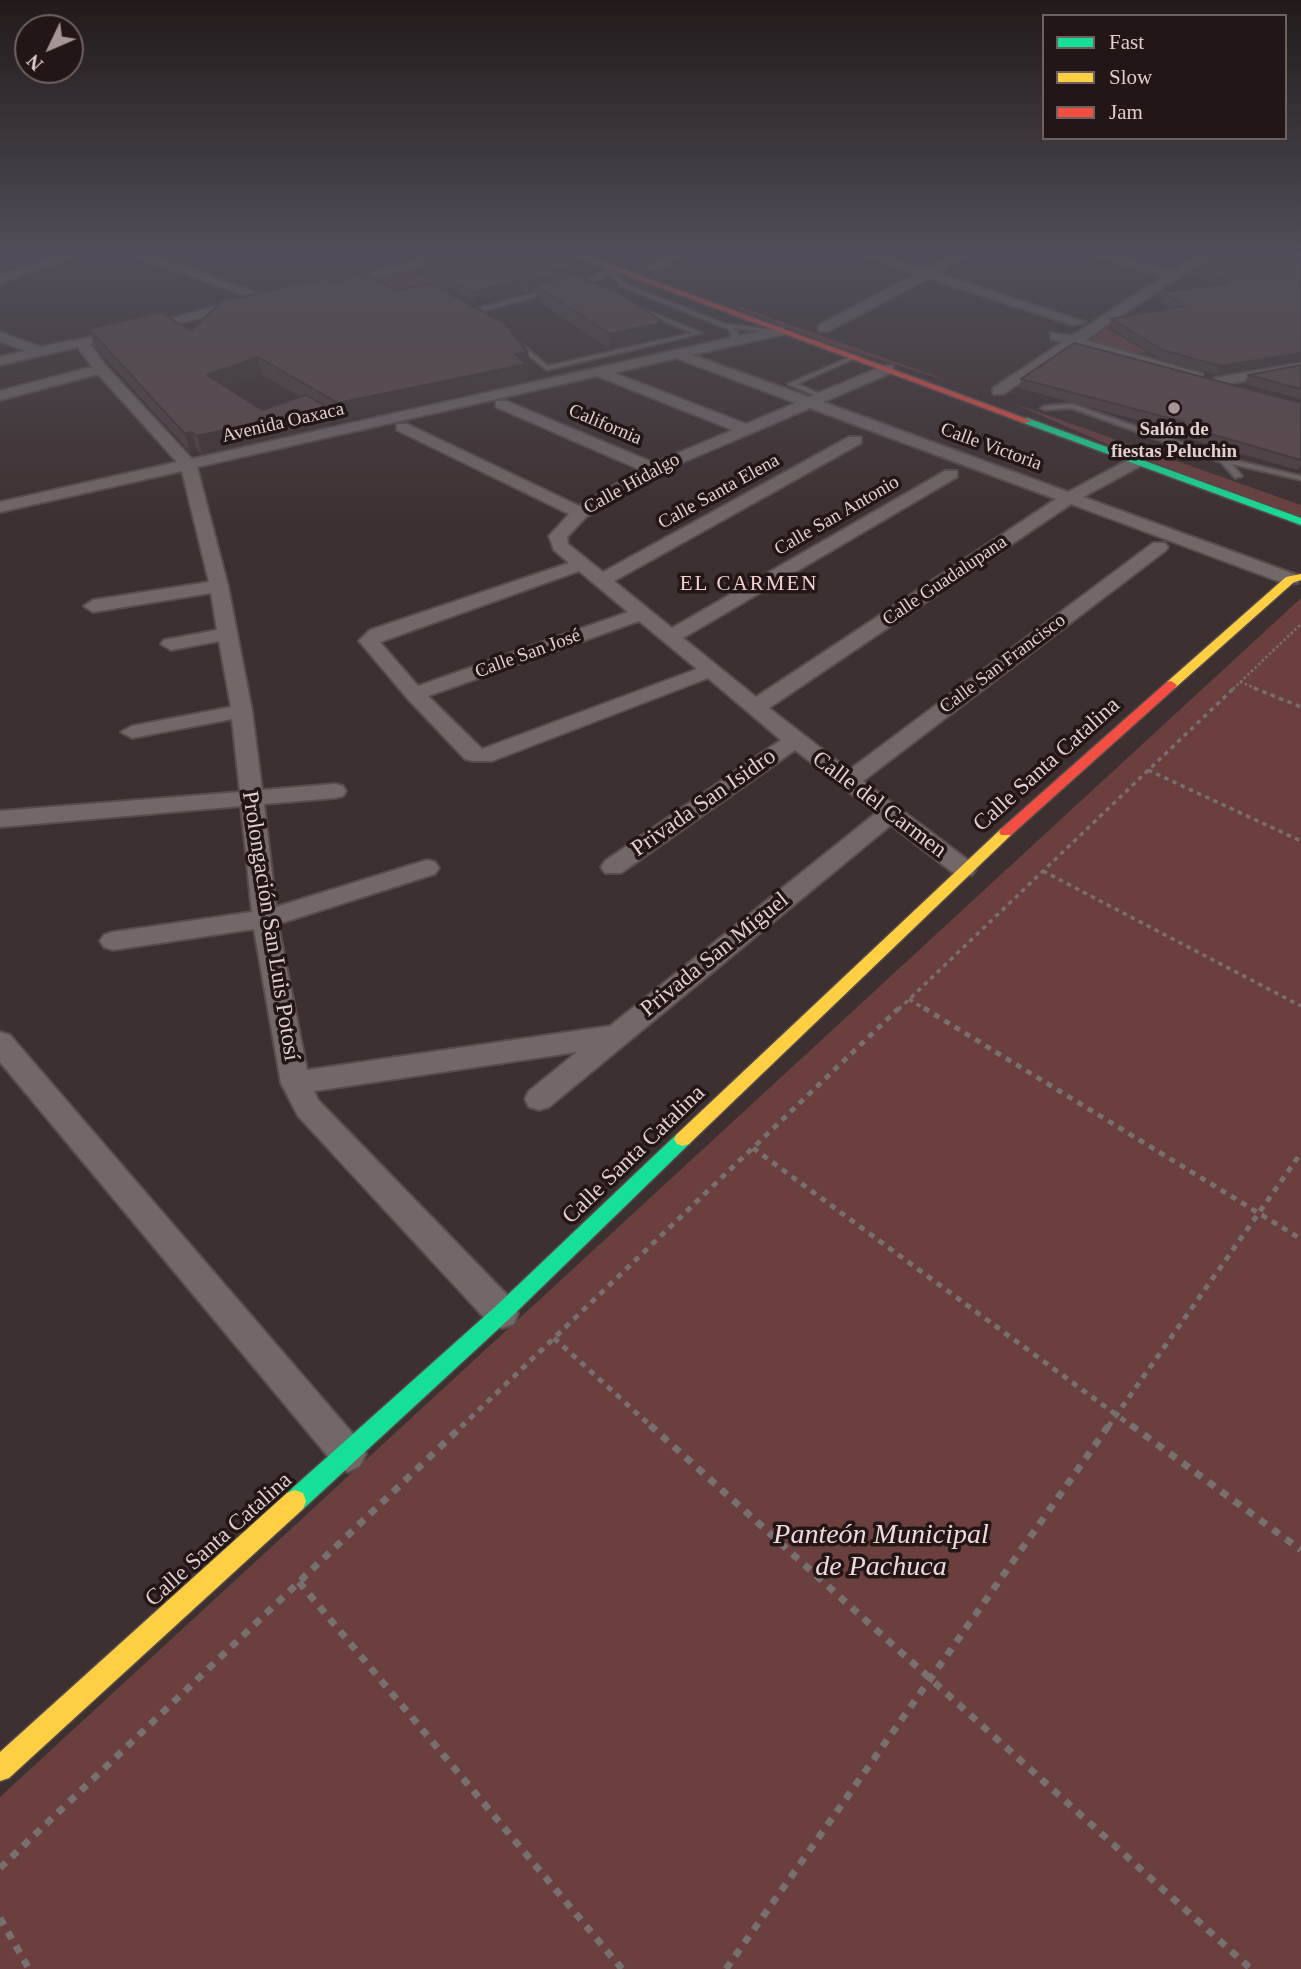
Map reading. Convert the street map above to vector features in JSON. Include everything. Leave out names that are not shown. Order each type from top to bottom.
[{"type":"main road","points":[[842,346],[859,350]]},
{"type":"main road","points":[[852,346],[888,369],[1301,522]]},
{"type":"main road","points":[[929,384],[987,387],[1280,491]]},
{"type":"main road","points":[[987,387],[1014,416]]},
{"type":"main road","name":"Calle Santa Catalina","points":[[0,1769],[502,1313],[964,869],[1296,578]]},
{"type":"street","points":[[25,346],[40,352]]},
{"type":"street","points":[[0,361],[66,346]]},
{"type":"street","points":[[85,346],[101,369],[188,464]]},
{"type":"street","name":"Avenida Oaxaca","points":[[0,507],[600,364],[677,354],[712,346]]},
{"type":"street","points":[[987,387],[1043,346]]},
{"type":"street","points":[[987,387],[1065,346]]},
{"type":"street","points":[[1091,346],[1251,392]]},
{"type":"street","name":"Calle Victoria","points":[[677,354],[814,398],[1069,498],[1296,578]]},
{"type":"street","points":[[600,364],[745,429]]},
{"type":"street","points":[[1215,382],[1301,368]]},
{"type":"street","points":[[0,396],[64,385],[101,369]]},
{"type":"street","name":"Calle Hidalgo","points":[[795,740],[560,546],[558,536],[580,513],[654,469],[814,398],[888,369]]},
{"type":"street","name":"California","points":[[501,404],[654,469]]},
{"type":"street","points":[[402,427],[580,513]]},
{"type":"street","name":"Calle Santa Elena","points":[[603,580],[855,440]]},
{"type":"street","name":"Calle Guadalupana","points":[[757,706],[1069,498],[1136,462]]},
{"type":"street","name":"Prolongación San Luis Potosí","points":[[188,464],[219,586],[242,711],[265,919],[295,1083],[308,1108],[502,1313]]},
{"type":"street","name":"Calle San Antonio","points":[[671,637],[951,474]]},
{"type":"street","name":"Calle San Francisco","points":[[847,782],[1159,547]]},
{"type":"street","points":[[583,564],[377,634],[369,640],[414,694],[473,754],[484,756],[712,670]]},
{"type":"street","points":[[93,606],[219,586]]},
{"type":"street","name":"Calle San José","points":[[414,694],[642,613]]},
{"type":"street","points":[[171,643],[228,634]]},
{"type":"street","points":[[132,732],[242,711]]},
{"type":"street","name":"Calle del Carmen","points":[[795,740],[964,869]]},
{"type":"street","name":"Privada San Isidro","points":[[613,867],[795,740]]},
{"type":"street","points":[[0,819],[335,791]]},
{"type":"street","name":"Privada San Miguel","points":[[539,1099],[891,813]]},
{"type":"street","points":[[113,941],[265,919],[427,868]]},
{"type":"street","points":[[295,1083],[615,1036]]},
{"type":"street","points":[[0,1044],[348,1454]]},
{"type":"lane","points":[[517,346],[543,368],[600,364],[625,352],[649,346]]},
{"type":"lane","points":[[625,352],[698,346]]},
{"type":"lane","points":[[814,398],[791,384],[859,350]]},
{"type":"lane","points":[[1034,404],[1072,406],[1224,460],[1301,478]]},
{"type":"lane","points":[[1224,460],[1237,476]]},
{"type":"path","points":[[0,1868],[1301,624]]},
{"type":"path","points":[[1240,682],[1301,707]]},
{"type":"path","points":[[1148,770],[1301,841]]},
{"type":"path","points":[[1043,871],[1301,1006]]},
{"type":"path","points":[[908,999],[1301,1239]]},
{"type":"path","points":[[753,1148],[1301,1550]]},
{"type":"path","points":[[726,1969],[1301,1153]]},
{"type":"path","points":[[554,1338],[1251,1969]]},
{"type":"path","points":[[299,1582],[622,1969]]},
{"type":"path","points":[[0,1918],[29,1969]]},
{"type":"green space","points":[[835,346],[850,346],[955,383]]},
{"type":"green space","points":[[1107,346],[1137,346],[1147,352],[1136,354]]},
{"type":"green space","points":[[1010,402],[1301,505],[1301,517],[1123,451]]},
{"type":"green space","name":"Panteón Municipal de Pachuca","points":[[1301,598],[1301,1969],[0,1969],[0,1797]]},
{"type":"building","points":[[104,346],[523,346],[528,352],[515,354],[527,364],[338,403],[258,357],[207,375],[262,410],[306,395],[327,407],[197,436],[192,432],[185,434]]},
{"type":"building","points":[[1070,346],[1085,346],[1301,403],[1301,460],[1180,425],[1184,422],[1021,379]]},
{"type":"building","points":[[1156,346],[1301,346],[1301,353],[1220,366]]},
{"type":"building","points":[[1301,365],[1301,389],[1248,375]]},
{"type":"traffic: fast","points":[[1027,421],[1301,522]]},
{"type":"traffic: fast","points":[[295,1501],[502,1313],[683,1139]]},
{"type":"traffic: slow","points":[[1171,685],[1290,579],[1301,577]]},
{"type":"traffic: slow","points":[[683,1139],[1006,832]]},
{"type":"traffic: slow","points":[[0,1769],[295,1501]]},
{"type":"traffic: jam","points":[[823,346],[1027,421]]},
{"type":"traffic: jam","points":[[1006,832],[1171,685]]},
{"type":"place","name":"Salón de fiestas Peluchin","points":[[1174,408]]},
{"type":"district","name":"EL CARMEN","points":[[749,584]]}]
